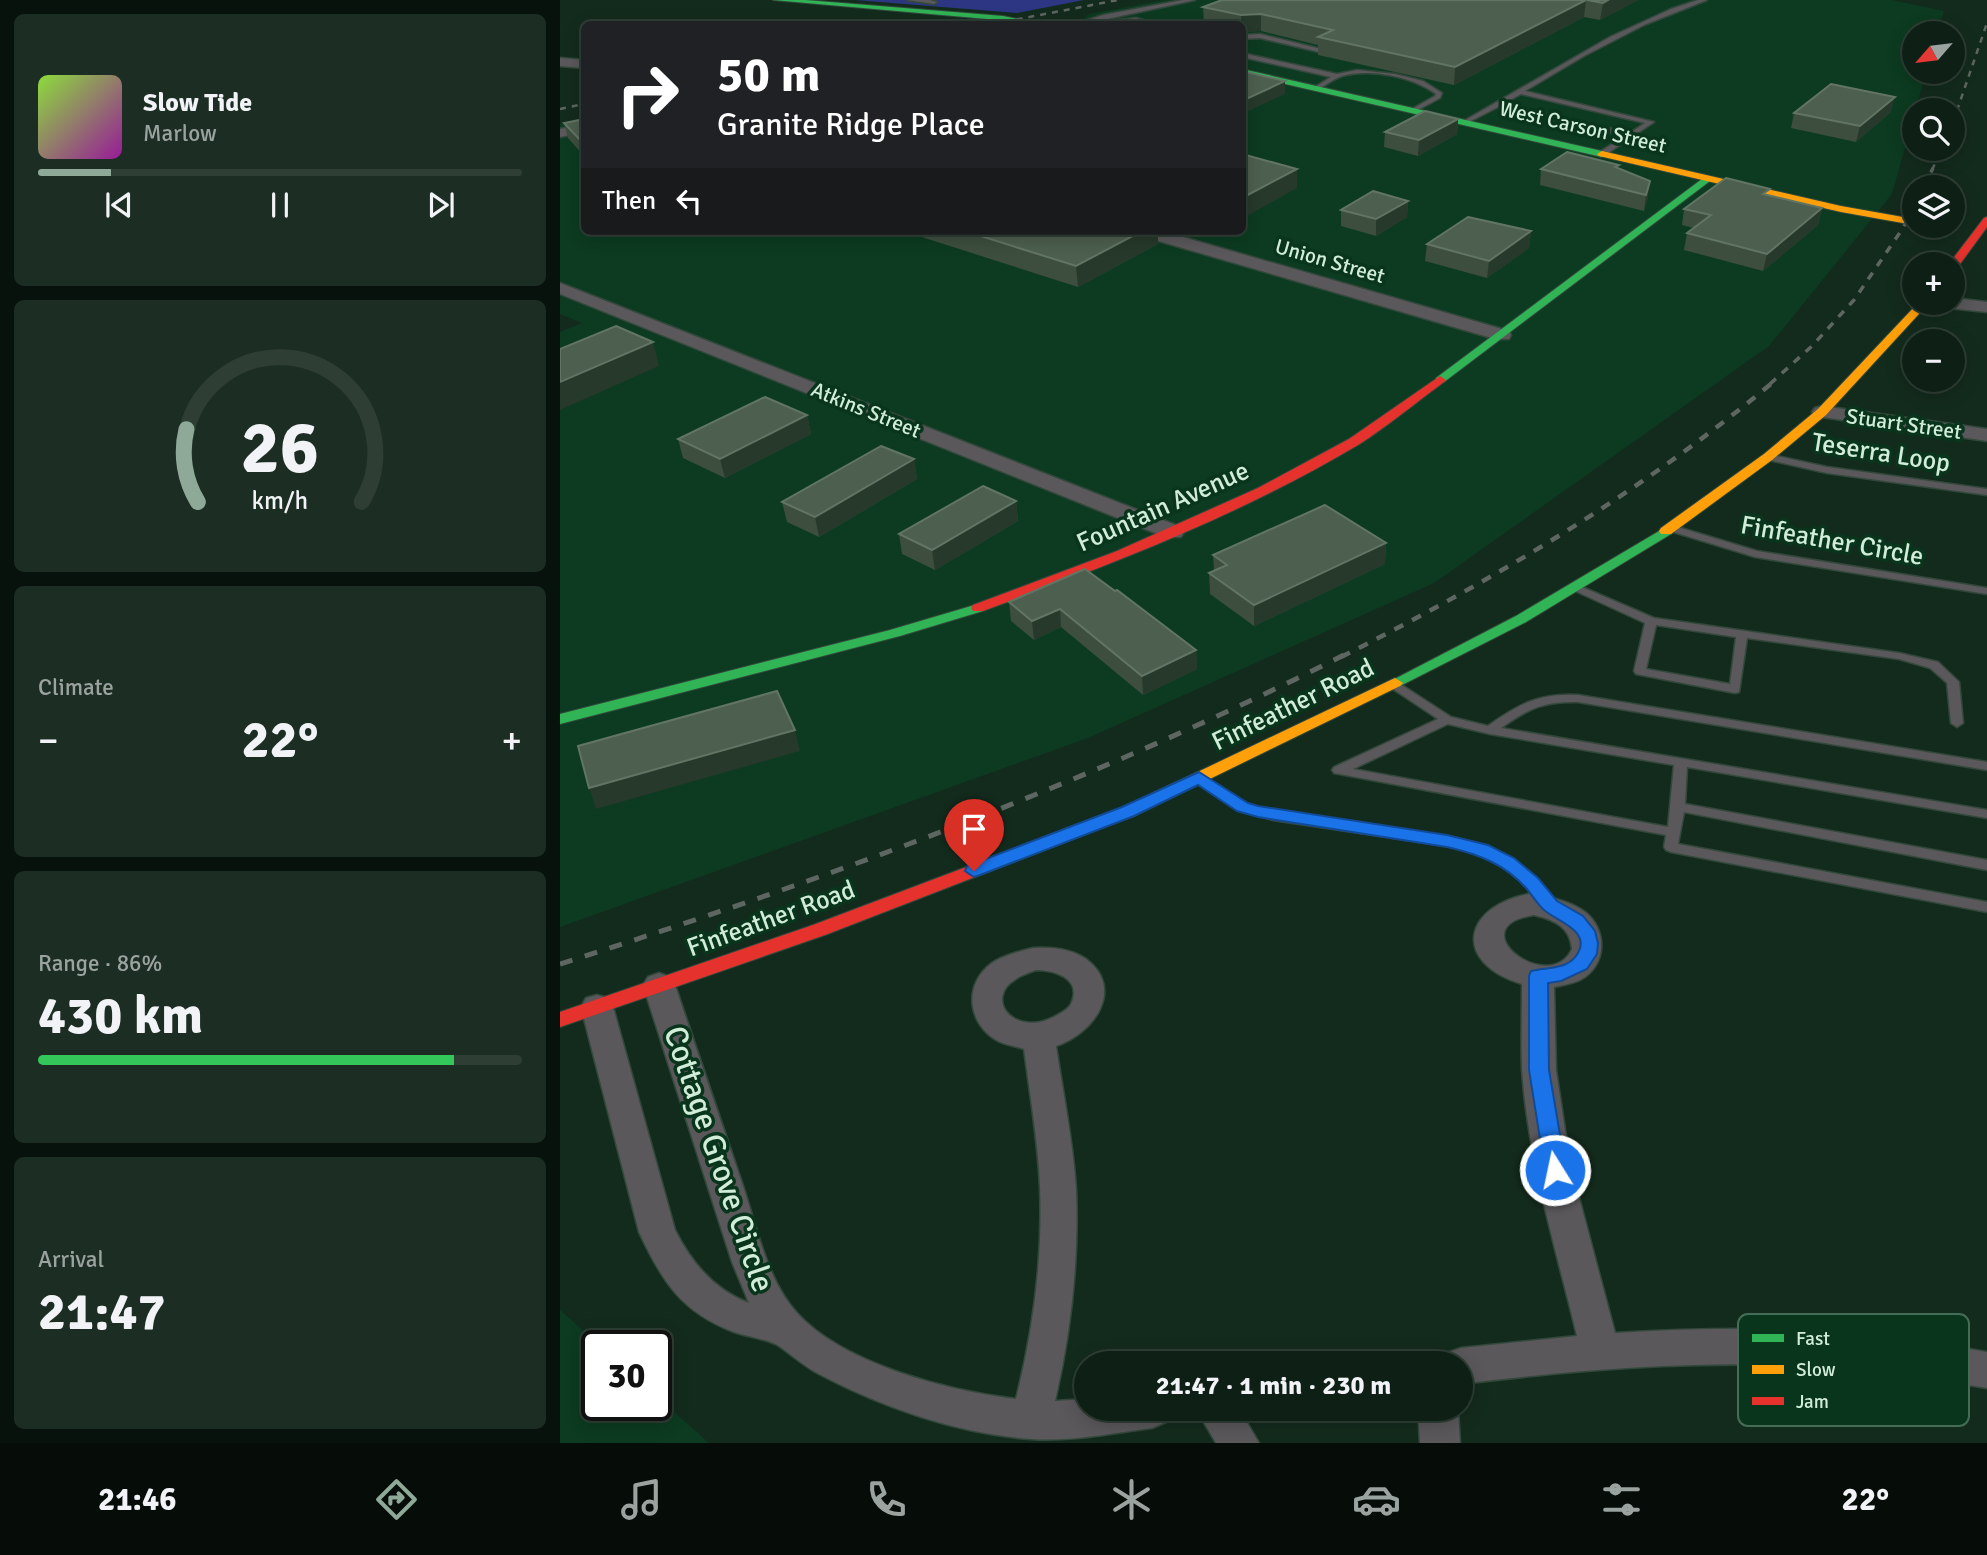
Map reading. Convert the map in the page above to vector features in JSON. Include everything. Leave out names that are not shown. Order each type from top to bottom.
[{"type":"street","points":[[777,0],[925,3],[1022,21]]},
{"type":"street","points":[[560,62],[581,64]]},
{"type":"street","name":"West Carson Street","points":[[1246,72],[1841,209],[1902,220]]},
{"type":"street","points":[[560,133],[581,129]]},
{"type":"street","name":"Fountain Avenue","points":[[560,719],[895,633],[966,612],[1057,580],[1173,532],[1270,487],[1354,441],[1502,335],[1709,178]]},
{"type":"street","points":[[1965,224],[1986,224]]},
{"type":"street","points":[[1963,252],[1986,224]]},
{"type":"street","name":"Union Street","points":[[1158,235],[1502,335]]},
{"type":"street","name":"Atkins Street","points":[[560,288],[1173,532]]},
{"type":"street","points":[[1965,305],[1987,307]]},
{"type":"street","name":"Finfeather Road","points":[[560,1020],[819,930],[1115,817],[1394,684],[1521,619],[1671,528],[1768,457],[1822,412],[1913,315]]},
{"type":"street","name":"Stuart Street","points":[[1822,412],[1987,435]]},
{"type":"street","points":[[1520,905],[1550,906],[1565,912],[1585,931],[1589,943],[1581,964],[1569,972],[1555,976],[1538,976],[1506,965],[1495,954],[1490,942],[1489,929],[1495,918],[1520,905]]},
{"type":"street","points":[[1538,976],[1539,1070],[1548,1130],[1559,1190],[1601,1353]]},
{"type":"street","name":"Cottage Grove Circle","points":[[659,985],[750,1262],[763,1296],[785,1328],[831,1359],[930,1400],[976,1412],[1031,1420],[1074,1416]]},
{"type":"street","name":"Cottage Grove Circle","points":[[597,1007],[657,1232],[667,1254],[679,1272],[704,1298],[726,1313],[751,1322],[785,1328]]},
{"type":"street","points":[[1031,1420],[1048,1349],[1057,1266],[1058,1189],[1039,1037]]},
{"type":"street","points":[[1473,1365],[1670,1347],[1738,1346]]},
{"type":"street","points":[[1969,1367],[1987,1370]]},
{"type":"street","points":[[1224,1421],[1239,1443]]},
{"type":"street","points":[[1439,1421],[1440,1443]]},
{"type":"lane","points":[[1089,21],[1192,0]]},
{"type":"lane","points":[[1465,122],[1612,40],[1657,18],[1704,0]]},
{"type":"lane","points":[[1092,20],[1096,21]]},
{"type":"lane","points":[[1118,21],[1141,21]]},
{"type":"lane","points":[[1246,37],[1260,36],[1319,50]]},
{"type":"lane","points":[[1246,56],[1337,76]]},
{"type":"lane","points":[[1317,88],[1337,76],[1356,72],[1378,73],[1426,84],[1439,93],[1438,97],[1414,110]]},
{"type":"lane","points":[[1521,92],[1651,122],[1602,153]]},
{"type":"lane","points":[[1497,105],[1631,135]]},
{"type":"lane","name":"Teserra Loop","points":[[1768,457],[1827,470],[1987,492]]},
{"type":"lane","name":"Finfeather Circle","points":[[1671,528],[1755,554],[1987,591]]},
{"type":"lane","points":[[1575,587],[1651,621],[1864,650],[1934,665],[1953,682],[1957,723]]},
{"type":"lane","points":[[1651,621],[1640,671],[1735,689],[1742,634]]},
{"type":"lane","points":[[1394,684],[1447,720],[1490,730],[1987,814]]},
{"type":"lane","points":[[1490,730],[1526,705],[1555,695],[1987,766]]},
{"type":"lane","points":[[1447,720],[1338,770],[1672,832]]},
{"type":"lane","points":[[1681,762],[1678,807],[1671,847],[1987,907]]},
{"type":"lane","points":[[1199,778],[1242,807],[1273,816],[1447,841],[1482,849],[1508,862],[1531,882],[1550,906]]},
{"type":"lane","points":[[1678,807],[1987,864]]},
{"type":"shaded area","points":[[855,0],[1084,0],[1017,13]]},
{"type":"shaded area","points":[[1164,0],[1892,0],[1944,11],[1941,21],[1902,21],[1902,84],[1923,84],[1919,98],[1902,98],[1902,158],[1892,194],[1769,346],[1434,583],[1088,738],[560,927],[560,332],[582,323],[560,314],[560,124],[581,120],[581,235],[1246,235],[1246,21],[1081,21],[1089,14]]},
{"type":"shaded area","points":[[560,1310],[582,1330],[581,1421],[672,1421],[672,1410],[709,1443],[560,1443]]},
{"type":"building","points":[[1222,0],[1586,0],[1455,67],[1318,37],[1333,30],[1261,14],[1241,15],[1203,7]]},
{"type":"building","points":[[1587,0],[1608,0],[1603,3]]},
{"type":"building","points":[[1246,72],[1285,81],[1246,99]]},
{"type":"building","points":[[1831,84],[1895,97],[1860,126],[1794,113]]},
{"type":"building","points":[[1425,111],[1458,119],[1419,140],[1385,132]]},
{"type":"building","points":[[581,120],[581,141],[564,123]]},
{"type":"building","points":[[1567,152],[1619,165],[1615,167],[1650,181],[1646,195],[1541,169]]},
{"type":"building","points":[[1246,155],[1297,169],[1246,196]]},
{"type":"building","points":[[1726,178],[1770,189],[1763,194],[1822,208],[1767,254],[1687,233],[1711,215],[1684,209]]},
{"type":"building","points":[[1373,191],[1408,201],[1376,219],[1341,210]]},
{"type":"building","points":[[1468,217],[1531,231],[1489,261],[1427,244]]},
{"type":"building","points":[[978,235],[1134,235],[1076,266]]},
{"type":"building","points":[[616,326],[653,342],[560,382],[560,349]]},
{"type":"building","points":[[765,397],[807,415],[720,459],[678,439]]},
{"type":"building","points":[[881,446],[914,459],[815,517],[782,502]]},
{"type":"building","points":[[983,486],[1016,501],[932,550],[899,534]]},
{"type":"building","points":[[1325,505],[1386,543],[1254,605],[1209,573],[1227,565],[1213,555]]},
{"type":"building","points":[[1085,569],[1196,650],[1142,676],[1060,609],[1032,621],[1009,602]]},
{"type":"building","points":[[777,691],[795,730],[589,788],[578,746]]},
{"type":"railway","points":[[1009,21],[1118,0]]},
{"type":"railway","points":[[1961,98],[1987,23]]},
{"type":"railway","points":[[560,109],[581,105]]},
{"type":"railway","points":[[1932,170],[1936,161]]},
{"type":"railway","points":[[1930,175],[1933,168]]},
{"type":"railway","points":[[1770,384],[1812,346],[1854,300],[1902,229]]},
{"type":"railway","points":[[1341,657],[1510,565],[1618,498],[1722,423],[1772,383]]},
{"type":"railway","points":[[560,964],[760,898],[958,825],[1153,745],[1344,655]]},
{"type":"traffic: fast","points":[[777,0],[1022,21]]},
{"type":"traffic: fast","points":[[1246,72],[1602,154]]},
{"type":"traffic: fast","points":[[1440,380],[1709,178]]},
{"type":"traffic: fast","points":[[1395,683],[1521,619],[1666,531]]},
{"type":"traffic: fast","points":[[560,719],[895,633],[978,608]]},
{"type":"traffic: slow","points":[[1602,154],[1841,209],[1902,220]]},
{"type":"traffic: slow","points":[[1666,531],[1768,457],[1822,412],[1913,315]]},
{"type":"traffic: slow","points":[[1093,825],[1128,812],[1395,683]]},
{"type":"traffic: jam","points":[[1963,252],[1987,220]]},
{"type":"traffic: jam","points":[[978,608],[1122,554],[1263,491],[1353,442],[1440,380]]},
{"type":"traffic: jam","points":[[560,1020],[819,930],[1093,825]]},
{"type":"route","points":[[974,871],[1128,811],[1199,778],[1242,807],[1273,816],[1447,841],[1482,849],[1508,862],[1531,882],[1550,906],[1577,920],[1589,943],[1581,964],[1569,972],[1555,976],[1538,976],[1539,1070],[1555,1170]]}]
